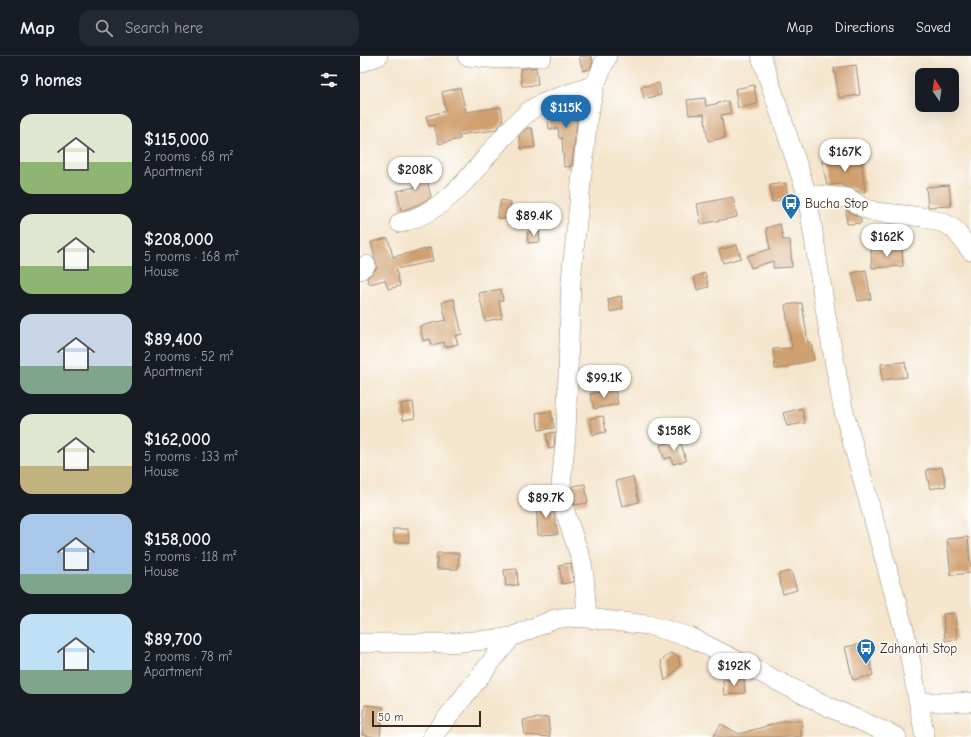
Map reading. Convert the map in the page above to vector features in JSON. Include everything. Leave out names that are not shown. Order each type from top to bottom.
[{"type":"street","points":[[360,63],[378,56]]},
{"type":"street","points":[[467,56],[499,60],[542,56]]},
{"type":"street","points":[[587,618],[584,575],[581,559],[563,506],[561,489],[566,434],[571,280],[588,116],[595,85],[608,56]]},
{"type":"street","points":[[761,56],[808,194],[827,321],[843,408],[897,601],[925,737]]},
{"type":"street","points":[[400,223],[426,215],[441,204],[458,189],[515,124],[534,108],[595,85]]},
{"type":"street","points":[[808,194],[848,198],[864,208],[876,212],[923,217],[944,223],[954,228],[971,251]]},
{"type":"street","points":[[360,643],[448,643],[511,637],[555,620],[587,618],[648,625],[690,637],[829,707],[897,737]]},
{"type":"street","points":[[432,737],[511,637]]},
{"type":"street","points":[[919,702],[971,702]]},
{"type":"building","points":[[579,56],[591,56],[593,62],[590,69],[583,71]]},
{"type":"building","points":[[856,65],[860,95],[839,98],[834,68]]},
{"type":"building","points":[[536,67],[538,85],[522,86],[520,69]]},
{"type":"building","points":[[659,83],[661,95],[644,99],[641,87]]},
{"type":"building","points":[[754,85],[757,104],[738,108],[735,89]]},
{"type":"building","points":[[460,88],[466,112],[501,107],[503,121],[495,130],[459,135],[460,139],[439,144],[434,125],[429,126],[426,116],[446,111],[442,92]]},
{"type":"building","points":[[705,98],[706,106],[728,101],[731,113],[721,115],[725,138],[708,141],[704,114],[689,115],[687,100]]},
{"type":"building","points":[[579,105],[572,166],[564,167],[562,138],[559,138],[558,128],[549,129],[547,113],[566,106]]},
{"type":"building","points":[[527,128],[532,128],[535,147],[521,149],[519,136]]},
{"type":"building","points":[[861,156],[865,192],[859,192],[843,186],[843,184],[827,185],[822,161]]},
{"type":"building","points":[[424,168],[431,197],[417,205],[401,211],[397,191],[415,187],[411,171]]},
{"type":"building","points":[[786,183],[788,198],[772,202],[770,185]]},
{"type":"building","points":[[949,185],[951,206],[928,207],[926,187]]},
{"type":"building","points":[[733,197],[737,217],[701,224],[697,204]]},
{"type":"building","points":[[501,200],[511,202],[508,219],[497,218]]},
{"type":"building","points":[[846,210],[861,218],[861,223],[847,224]]},
{"type":"building","points":[[780,224],[783,240],[790,240],[792,267],[773,268],[773,261],[751,268],[747,256],[770,249],[766,228]]},
{"type":"building","points":[[539,231],[540,242],[528,243],[527,232]]},
{"type":"building","points":[[388,238],[393,257],[430,248],[433,261],[396,269],[400,286],[388,289],[385,280],[369,284],[367,278],[377,268],[371,242]]},
{"type":"building","points":[[737,245],[741,258],[723,263],[719,250]]},
{"type":"building","points":[[902,248],[903,266],[872,268],[871,250]]},
{"type":"building","points":[[866,270],[871,299],[858,301],[852,273]]},
{"type":"building","points":[[705,273],[709,287],[697,290],[694,277]]},
{"type":"building","points":[[501,289],[503,300],[499,301],[502,318],[485,321],[479,293]]},
{"type":"building","points":[[621,296],[623,309],[610,312],[608,299]]},
{"type":"building","points":[[454,299],[462,334],[455,336],[458,344],[445,347],[444,342],[432,345],[430,339],[423,341],[420,326],[446,320],[442,302]]},
{"type":"building","points":[[802,303],[808,343],[811,342],[814,360],[788,366],[788,368],[775,369],[773,349],[792,348],[785,305]]},
{"type":"building","points":[[905,362],[907,377],[882,380],[881,364]]},
{"type":"building","points":[[615,389],[618,404],[594,409],[590,394]]},
{"type":"building","points":[[413,402],[415,418],[403,420],[401,404]]},
{"type":"building","points":[[802,408],[805,423],[787,426],[783,413]]},
{"type":"building","points":[[551,411],[554,428],[539,430],[536,413]]},
{"type":"building","points":[[603,416],[606,432],[593,435],[590,418]]},
{"type":"building","points":[[555,432],[554,448],[549,449],[546,434]]},
{"type":"building","points":[[680,440],[686,461],[673,464],[671,457],[664,459],[660,445]]},
{"type":"building","points":[[942,467],[946,486],[930,489],[926,470]]},
{"type":"building","points":[[633,477],[639,502],[622,506],[616,481]]},
{"type":"building","points":[[585,484],[588,503],[574,505],[572,486]]},
{"type":"building","points":[[551,501],[558,534],[538,535],[536,502]]},
{"type":"building","points":[[393,529],[408,529],[409,542],[394,542]]},
{"type":"building","points":[[968,537],[971,573],[951,575],[947,539]]},
{"type":"building","points":[[437,553],[459,553],[458,569],[437,569]]},
{"type":"building","points":[[571,563],[573,582],[562,584],[559,565]]},
{"type":"building","points":[[517,569],[518,585],[506,586],[504,570]]},
{"type":"building","points":[[791,571],[797,590],[783,594],[778,574]]},
{"type":"building","points":[[955,613],[957,639],[945,641],[943,614]]},
{"type":"building","points":[[866,643],[873,675],[853,680],[845,647]]},
{"type":"building","points":[[670,653],[678,656],[680,666],[665,681],[661,661]]},
{"type":"building","points":[[744,679],[745,693],[724,695],[723,680]]},
{"type":"building","points":[[365,705],[383,707],[380,737],[362,735]]},
{"type":"building","points":[[548,717],[550,737],[525,735],[523,720]]},
{"type":"building","points":[[784,721],[802,721],[801,737],[713,737],[721,724],[739,734]]},
{"type":"place","name":"Bucha Stop","points":[[791,220]]},
{"type":"place","name":"Zahanati Stop","points":[[866,665]]}]
